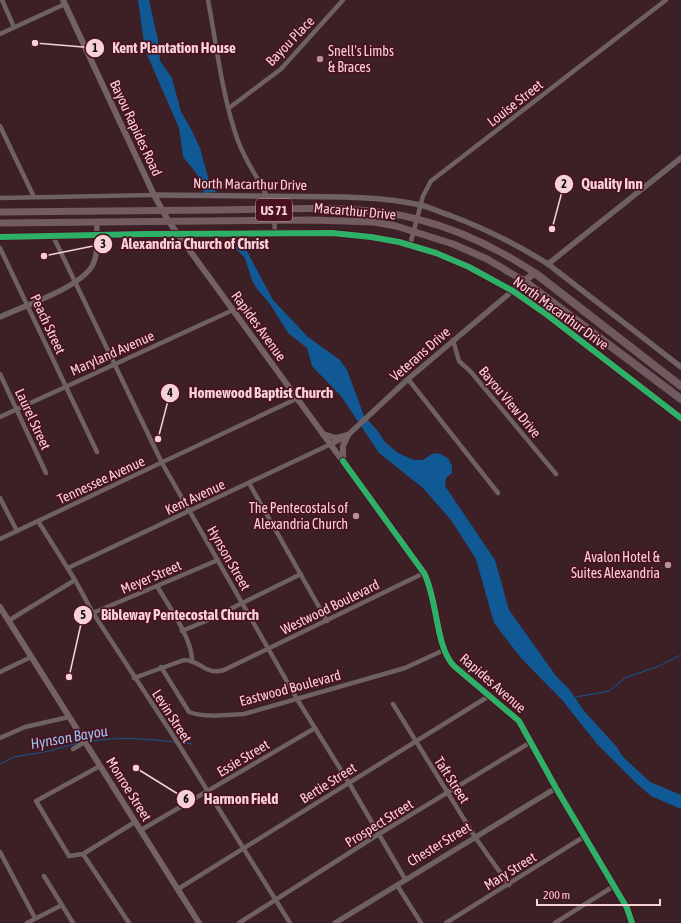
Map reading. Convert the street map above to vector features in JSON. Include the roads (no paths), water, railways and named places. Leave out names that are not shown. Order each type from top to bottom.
[{"type":"highway","name":"Macarthur Drive","points":[[0,212],[97,210],[360,211],[417,219],[455,231],[510,256],[535,273],[681,386]]},
{"type":"highway","points":[[97,210],[97,222]]},
{"type":"highway","name":"Macarthur Drive","points":[[0,223],[312,220],[366,222],[396,226],[470,250],[493,262],[524,281],[681,398]]},
{"type":"highway","points":[[524,281],[535,273]]},
{"type":"highway","points":[[664,372],[681,382]]},
{"type":"main road","name":"Bayou Rapides Road","points":[[64,2],[154,195],[169,222]]},
{"type":"main road","name":"Rapides Avenue","points":[[169,222],[424,573],[431,592],[444,650],[454,666],[519,721],[556,788],[627,908],[632,923]]},
{"type":"main road","points":[[323,434],[336,438],[350,434]]},
{"type":"main road","points":[[343,461],[343,446],[350,434]]},
{"type":"main road","name":"Monroe Street","points":[[0,607],[199,923]]},
{"type":"street","points":[[2,0],[14,27]]},
{"type":"street","points":[[208,0],[229,108],[245,157],[274,210],[276,234]]},
{"type":"street","name":"Bayou Place","points":[[229,108],[281,69],[343,0]]},
{"type":"street","name":"Louise Street","points":[[410,245],[425,191],[431,181],[666,0]]},
{"type":"street","points":[[0,34],[64,2]]},
{"type":"street","points":[[0,126],[34,197]]},
{"type":"street","points":[[548,264],[681,158]]},
{"type":"street","points":[[0,198],[154,195]]},
{"type":"street","name":"North Macarthur Drive","points":[[154,195],[372,198],[421,205],[502,237],[548,264],[681,367]]},
{"type":"street","points":[[0,317],[76,284],[88,273],[94,264],[97,222]]},
{"type":"street","name":"North Macarthur Drive","points":[[177,234],[332,233],[383,238],[436,253],[470,267],[513,291],[546,314],[681,418]]},
{"type":"street","points":[[0,237],[177,234]]},
{"type":"street","name":"Hynson Street","points":[[53,236],[113,364],[162,463],[297,699],[349,783],[405,879]]},
{"type":"street","name":"Peach Street","points":[[0,248],[97,452]]},
{"type":"street","name":"Veterans Drive","points":[[331,444],[350,434],[408,379],[524,281]]},
{"type":"street","name":"Maryland Avenue","points":[[0,417],[233,310]]},
{"type":"street","name":"Bayou View Drive","points":[[453,340],[459,360],[471,372],[556,474]]},
{"type":"street","name":"Laurel Street","points":[[0,374],[46,473]]},
{"type":"street","points":[[408,379],[498,493]]},
{"type":"street","name":"Tennessee Avenue","points":[[0,539],[298,398]]},
{"type":"street","name":"Kent Avenue","points":[[68,568],[331,444]]},
{"type":"street","points":[[249,483],[327,620]]},
{"type":"street","points":[[0,498],[16,531]]},
{"type":"street","name":"Levin Street","points":[[38,521],[68,568],[93,613],[290,923]]},
{"type":"street","name":"Meyer Street","points":[[93,613],[218,560]]},
{"type":"street","name":"Westwood Boulevard","points":[[192,661],[209,671],[219,671],[268,649],[424,573]]},
{"type":"street","points":[[182,631],[301,574]]},
{"type":"street","points":[[8,621],[75,580]]},
{"type":"street","points":[[134,678],[179,661],[192,661],[191,652],[182,631],[157,586]]},
{"type":"street","name":"Eastwood Boulevard","points":[[161,667],[186,708],[194,714],[244,714],[405,668],[444,650]]},
{"type":"street","points":[[0,672],[31,657]]},
{"type":"street","name":"Bertie Street","points":[[178,889],[244,850],[489,696]]},
{"type":"street","name":"Taft Street","points":[[393,704],[414,742],[475,837],[509,885]]},
{"type":"street","points":[[0,738],[25,727],[69,717]]},
{"type":"street","name":"Essie Street","points":[[141,830],[315,728]]},
{"type":"street","points":[[73,750],[85,742]]},
{"type":"street","name":"Prospect Street","points":[[239,923],[276,901],[379,834],[531,742]]},
{"type":"street","points":[[100,766],[36,801],[69,856],[82,854],[135,822]]},
{"type":"street","name":"Chester Street","points":[[335,923],[556,788]]},
{"type":"street","name":"Mary Street","points":[[446,923],[509,885],[585,836]]},
{"type":"street","points":[[0,852],[34,918]]},
{"type":"street","points":[[82,854],[129,923]]},
{"type":"street","points":[[44,876],[73,923]]},
{"type":"street","points":[[397,885],[421,923]]},
{"type":"street","points":[[555,923],[614,886]]},
{"type":"street","points":[[27,923],[34,918],[62,905]]},
{"type":"water","points":[[138,0],[149,0],[158,40],[160,61],[172,78],[181,112],[200,148],[209,181],[216,192],[204,193],[197,174],[183,157],[179,128],[145,50]]},
{"type":"water","points":[[233,239],[241,240],[273,300],[308,337],[340,360],[347,370],[364,416],[377,430],[385,442],[398,453],[414,460],[423,460],[432,454],[438,453],[448,458],[452,466],[452,473],[446,478],[445,486],[495,560],[509,610],[556,676],[569,689],[585,712],[616,746],[623,757],[650,782],[681,795],[681,809],[651,796],[634,781],[597,744],[563,701],[521,658],[494,623],[476,559],[451,520],[423,488],[379,453],[341,396],[312,366],[307,348],[288,333],[270,304],[257,289],[252,280],[245,258],[228,241]]},
{"type":"waterway","points":[[576,697],[609,691],[625,678],[659,666],[681,655]]},
{"type":"waterway","name":"Hynson Bayou","points":[[87,742],[109,739],[142,739],[175,742]]},
{"type":"waterway","name":"Hynson Bayou","points":[[181,742],[192,744]]},
{"type":"waterway","name":"Hynson Bayou","points":[[0,764],[14,757],[49,751],[78,743]]},
{"type":"place","name":"Kent Plantation House","points":[[35,43]]},
{"type":"place","name":"Snell's Limbs & Braces","points":[[320,59]]},
{"type":"place","name":"Quality Inn","points":[[552,229]]},
{"type":"place","name":"Alexandria Church of Christ","points":[[44,256]]},
{"type":"place","name":"Homewood Baptist Church","points":[[158,439]]},
{"type":"place","name":"The Pentecostals of Alexandria Church","points":[[356,516]]},
{"type":"place","name":"Avalon Hotel & Suites Alexandria","points":[[668,565]]},
{"type":"place","name":"Bibleway Pentecostal Church","points":[[69,677]]},
{"type":"place","name":"Harmon Field","points":[[136,768]]}]
